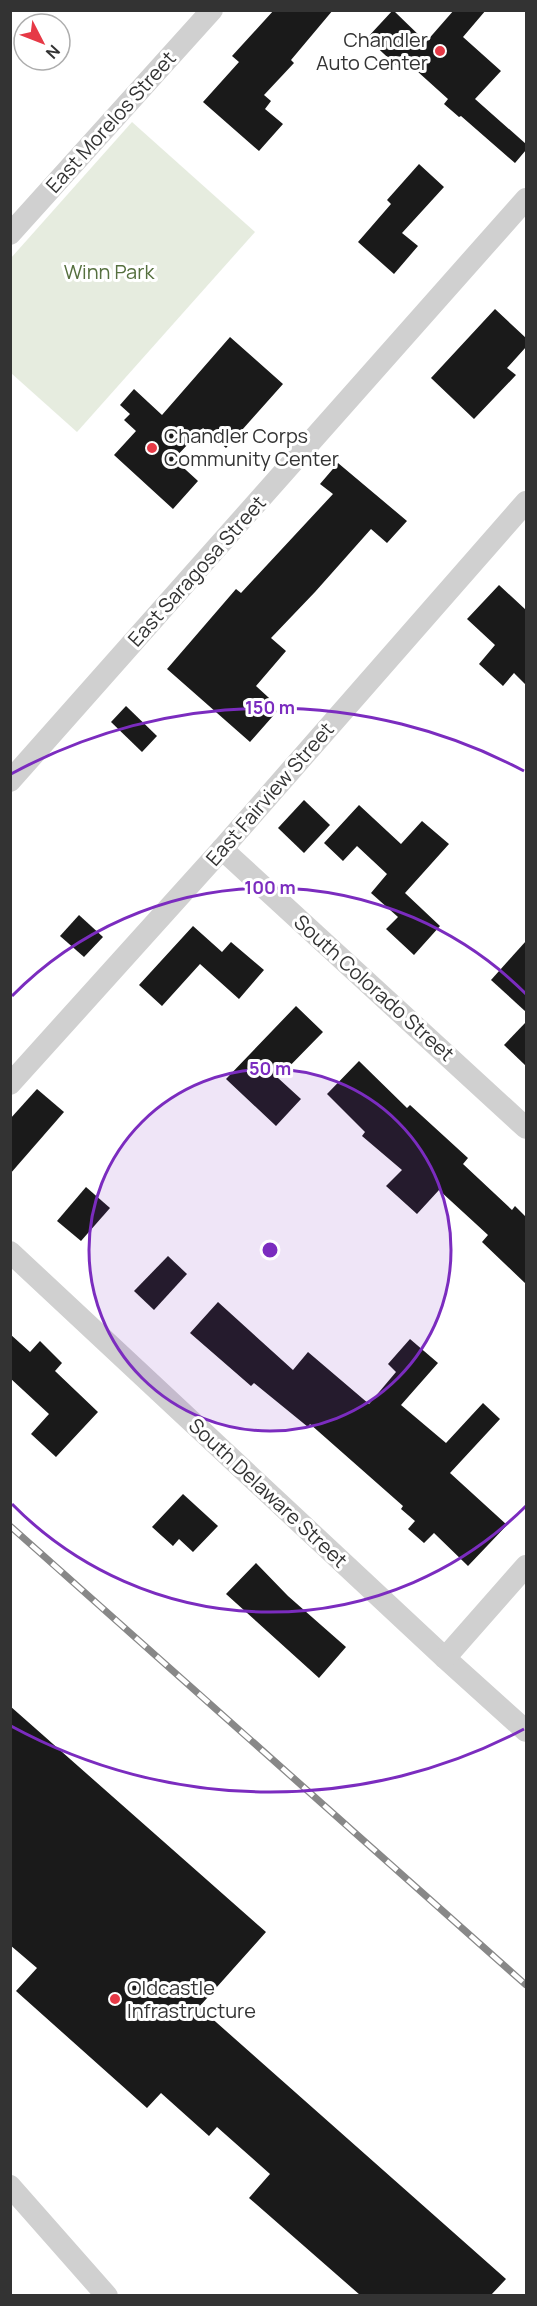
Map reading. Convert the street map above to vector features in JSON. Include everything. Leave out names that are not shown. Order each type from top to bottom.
[{"type":"street","name":"East Morelos Street","points":[[10,234],[212,10]]},
{"type":"street","name":"East Saragosa Street","points":[[10,781],[526,199]]},
{"type":"street","name":"East Fairview Street","points":[[10,1084],[522,515]]},
{"type":"street","name":"South Colorado Street","points":[[222,849],[526,1128]]},
{"type":"street","name":"South Delaware Street","points":[[10,1252],[526,1731]]},
{"type":"street","points":[[445,1658],[526,1566]]},
{"type":"street","points":[[10,2186],[107,2295]]},
{"type":"green space","name":"Winn Park","points":[[132,122],[255,232],[77,432],[11,373],[11,258]]},
{"type":"building","points":[[274,10],[333,10],[291,60],[294,63],[264,95],[271,101],[265,109],[283,124],[259,151],[203,102],[239,62],[232,56]]},
{"type":"building","points":[[393,10],[426,42],[454,10],[486,10],[463,37],[501,71],[475,99],[526,144],[526,150],[515,163],[444,104],[448,99],[407,62],[400,69],[367,38]]},
{"type":"building","points":[[419,164],[444,187],[402,233],[418,246],[394,274],[358,242],[391,204],[387,200]]},
{"type":"building","points":[[495,309],[526,338],[526,347],[507,368],[516,375],[474,419],[431,378]]},
{"type":"building","points":[[230,337],[283,384],[226,448],[203,428],[174,459],[198,481],[173,509],[114,455],[136,431],[124,420],[130,414],[120,405],[134,389],[162,415]]},
{"type":"building","points":[[338,463],[407,521],[387,543],[371,529],[271,638],[286,651],[256,686],[280,708],[250,742],[167,669],[236,589],[241,593],[333,494],[320,484]]},
{"type":"building","points":[[499,585],[526,610],[526,685],[514,673],[503,686],[479,664],[495,645],[467,619]]},
{"type":"building","points":[[126,706],[157,736],[142,752],[111,722]]},
{"type":"building","points":[[304,800],[330,825],[304,853],[278,828]]},
{"type":"building","points":[[359,805],[401,844],[422,821],[449,844],[405,893],[440,926],[414,955],[386,929],[398,917],[371,893],[387,874],[357,846],[343,861],[324,843]]},
{"type":"building","points":[[79,915],[103,937],[84,957],[60,936]]},
{"type":"building","points":[[193,926],[222,952],[231,942],[264,970],[239,999],[200,964],[162,1006],[139,985]]},
{"type":"building","points":[[526,941],[526,1012],[491,980]]},
{"type":"building","points":[[296,1006],[323,1032],[278,1078],[301,1099],[276,1126],[226,1079]]},
{"type":"building","points":[[526,1022],[526,1066],[504,1045]]},
{"type":"building","points":[[359,1061],[407,1108],[410,1105],[468,1158],[463,1164],[512,1210],[515,1206],[526,1217],[526,1284],[482,1242],[488,1235],[439,1190],[417,1214],[386,1186],[402,1170],[362,1136],[365,1132],[327,1094]]},
{"type":"building","points":[[37,1089],[64,1112],[10,1174],[10,1119]]},
{"type":"building","points":[[86,1187],[110,1208],[81,1241],[57,1221]]},
{"type":"building","points":[[168,1256],[187,1274],[154,1310],[134,1291]]},
{"type":"building","points":[[218,1302],[293,1370],[308,1352],[369,1404],[396,1372],[388,1364],[410,1339],[438,1363],[401,1405],[446,1443],[483,1403],[500,1419],[450,1473],[507,1525],[468,1566],[434,1533],[424,1543],[408,1529],[415,1521],[401,1509],[403,1506],[310,1424],[308,1427],[254,1383],[251,1386],[190,1333]]},
{"type":"building","points":[[10,1334],[30,1352],[40,1341],[62,1363],[55,1371],[98,1412],[56,1457],[31,1434],[49,1414],[10,1378]]},
{"type":"building","points":[[183,1494],[218,1526],[193,1552],[179,1539],[173,1546],[152,1527]]},
{"type":"building","points":[[256,1563],[288,1596],[346,1647],[319,1678],[226,1594]]},
{"type":"building","name":"Oldcastle Infrastructure","points":[[10,1706],[266,1932],[199,2007],[506,2279],[491,2295],[360,2295],[249,2198],[270,2174],[217,2127],[209,2136],[161,2093],[147,2108],[16,1991],[37,1968],[10,1945]]},
{"type":"railway","points":[[10,1526],[526,1985]]},
{"type":"place","name":"Chandler Auto Center","points":[[440,51]]},
{"type":"place","name":"Chandler Corps Community Center","points":[[152,448]]},
{"type":"place","name":"Oldcastle Infrastructure","points":[[115,1999]]}]
